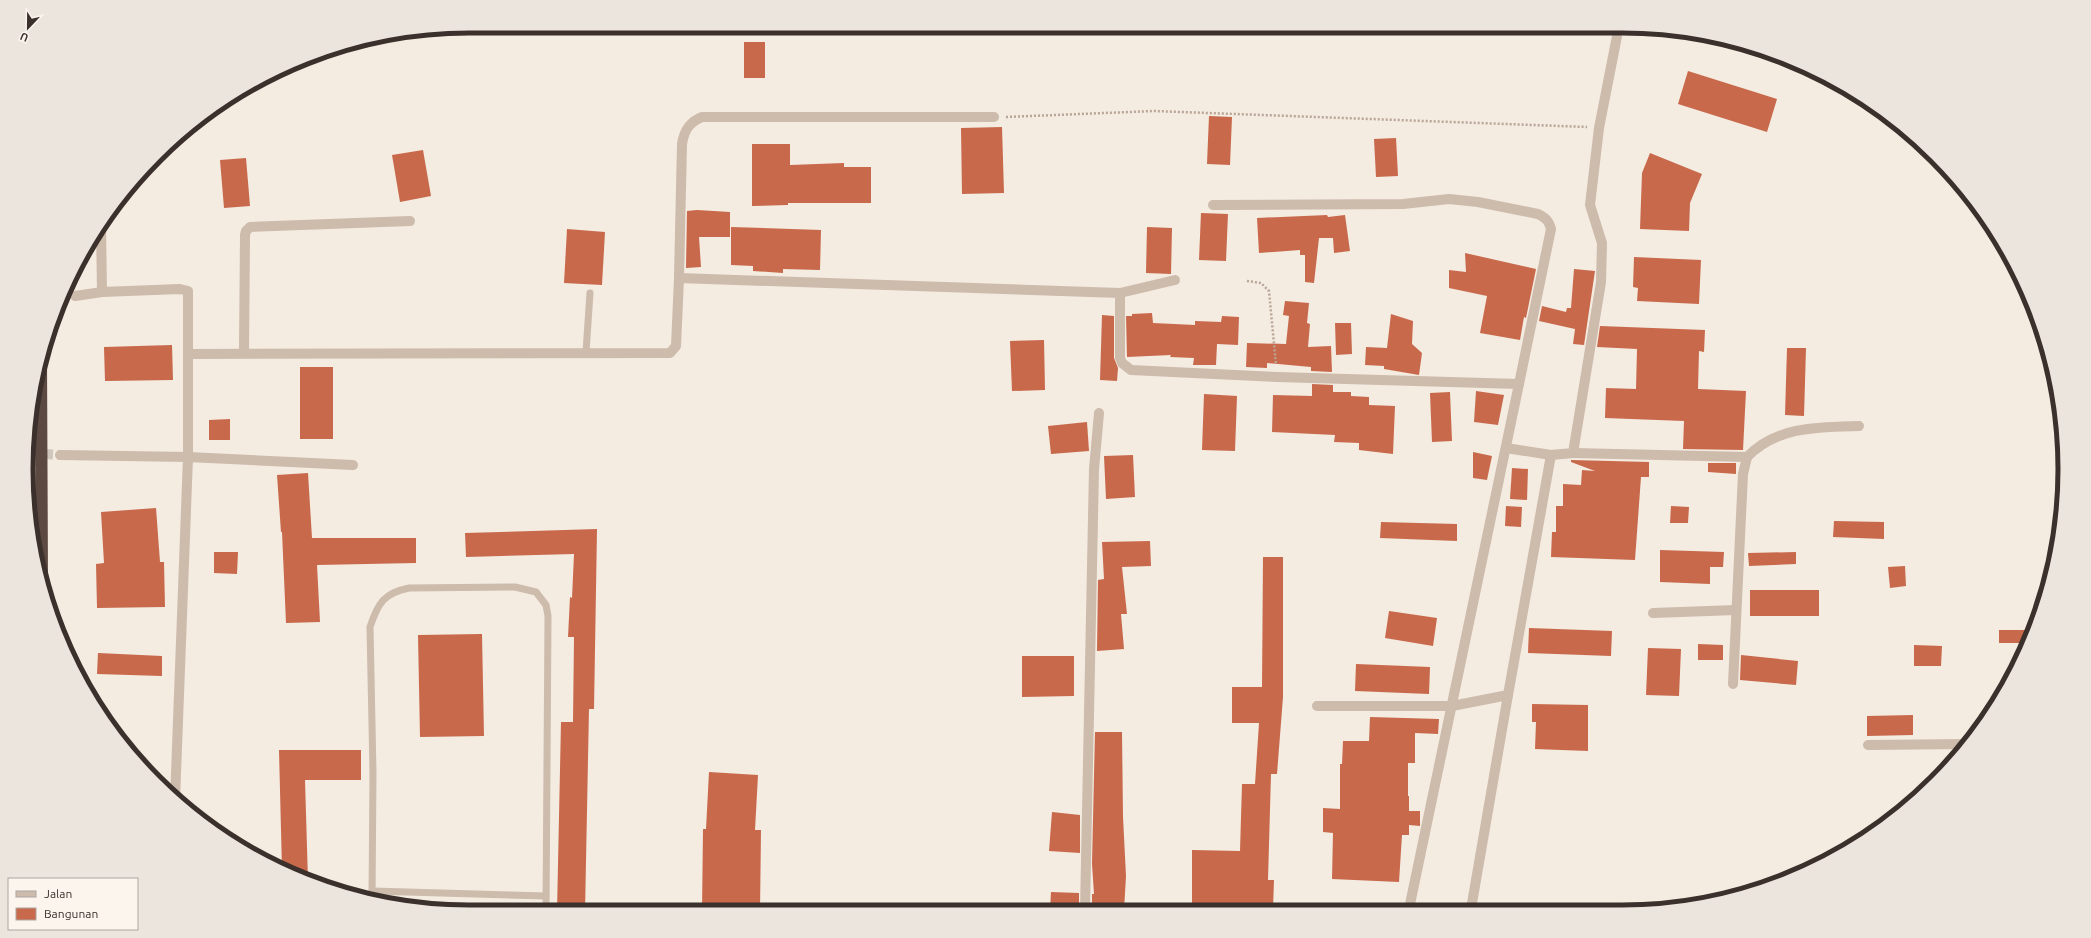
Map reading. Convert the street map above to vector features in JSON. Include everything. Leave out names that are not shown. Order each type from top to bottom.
[{"type":"highway","points":[[41,384],[42,558]]},
{"type":"street","points":[[1573,453],[1601,282],[1602,243],[1590,205],[1599,128],[1617,33]]},
{"type":"street","points":[[189,354],[244,352],[389,354],[586,352],[670,353],[676,346],[682,144],[686,129],[695,120],[702,117],[994,117]]},
{"type":"street","points":[[1213,205],[1403,204],[1449,199],[1478,202],[1538,214],[1545,218],[1550,224],[1551,229],[1520,384],[1410,905]]},
{"type":"street","points":[[244,352],[244,244],[246,230],[250,227],[410,221]]},
{"type":"street","points":[[101,235],[102,292]]},
{"type":"street","points":[[679,278],[1120,293],[1175,280]]},
{"type":"street","points":[[75,296],[102,292],[180,289],[188,291],[188,458],[175,791]]},
{"type":"street","points":[[1120,293],[1120,358],[1122,363],[1131,370],[1277,377],[1520,384]]},
{"type":"street","points":[[1085,905],[1094,469],[1099,413]]},
{"type":"street","points":[[1733,684],[1743,474],[1748,457],[1764,442],[1793,432],[1811,428],[1859,426]]},
{"type":"street","points":[[1506,448],[1551,455],[1573,453],[1748,457]]},
{"type":"street","points":[[60,455],[188,458],[353,465]]},
{"type":"street","points":[[1472,905],[1551,455]]},
{"type":"street","points":[[1652,613],[1736,610]]},
{"type":"street","points":[[1317,706],[1452,706],[1508,695]]},
{"type":"street","points":[[1868,746],[1960,744]]},
{"type":"lane","points":[[586,352],[590,293]]},
{"type":"lane","points":[[546,896],[372,891],[373,773],[370,627],[376,608],[386,597],[396,590],[409,588],[515,587],[536,592],[546,605],[548,616],[546,905]]},
{"type":"path","points":[[994,117],[1154,111],[1599,128]]},
{"type":"path","points":[[1247,281],[1261,283],[1269,291],[1277,377]]},
{"type":"building","points":[[744,42],[765,42],[765,78],[744,78]]},
{"type":"building","points":[[1688,71],[1777,99],[1767,132],[1678,104]]},
{"type":"building","points":[[1209,116],[1232,117],[1230,165],[1207,164]]},
{"type":"building","points":[[1002,127],[1004,193],[962,194],[961,128]]},
{"type":"building","points":[[1396,138],[1398,176],[1376,177],[1374,139]]},
{"type":"building","points":[[752,144],[790,144],[790,165],[844,163],[844,167],[871,167],[871,203],[788,203],[788,205],[752,206]]},
{"type":"building","points":[[423,150],[431,196],[400,202],[392,155]]},
{"type":"building","points":[[1650,153],[1702,174],[1690,203],[1689,231],[1640,229],[1642,173]]},
{"type":"building","points":[[246,158],[250,206],[224,208],[220,160]]},
{"type":"building","points":[[697,210],[730,212],[730,237],[699,237],[701,267],[686,268],[687,211]]},
{"type":"building","points":[[1201,213],[1228,214],[1226,261],[1199,260]]},
{"type":"building","points":[[1327,215],[1328,217],[1345,215],[1350,251],[1334,253],[1333,238],[1319,238],[1314,283],[1305,282],[1305,255],[1300,255],[1300,250],[1259,253],[1257,218]]},
{"type":"building","points":[[731,227],[821,230],[820,270],[783,269],[783,273],[753,271],[753,266],[731,265]]},
{"type":"building","points":[[1147,227],[1172,228],[1171,274],[1146,273]]},
{"type":"building","points":[[567,229],[605,232],[602,285],[564,283]]},
{"type":"building","points":[[1465,253],[1536,269],[1520,340],[1480,333],[1487,296],[1449,288],[1449,270],[1466,272]]},
{"type":"building","points":[[1634,257],[1701,260],[1699,304],[1637,301],[1638,288],[1633,287]]},
{"type":"building","points":[[1574,269],[1595,271],[1584,345],[1573,344],[1575,329],[1539,321],[1542,306],[1566,312],[1567,308],[1571,308]]},
{"type":"building","points":[[1285,301],[1309,303],[1307,323],[1310,324],[1308,347],[1331,346],[1332,372],[1311,371],[1311,367],[1267,363],[1267,368],[1246,367],[1247,343],[1286,344],[1289,316],[1283,315]]},
{"type":"building","points":[[1152,313],[1153,323],[1195,325],[1195,321],[1221,322],[1222,316],[1239,317],[1238,345],[1217,344],[1216,365],[1193,365],[1194,358],[1170,357],[1171,355],[1127,357],[1126,316],[1132,316],[1132,314]]},
{"type":"building","points":[[1391,314],[1413,321],[1412,344],[1422,353],[1419,375],[1384,369],[1384,366],[1365,365],[1366,347],[1387,348]]},
{"type":"building","points":[[1102,315],[1114,316],[1114,358],[1118,368],[1117,381],[1100,380]]},
{"type":"building","points":[[1335,323],[1351,323],[1352,354],[1336,355]]},
{"type":"building","points":[[1600,326],[1705,330],[1704,352],[1699,351],[1698,389],[1746,391],[1743,450],[1683,449],[1684,421],[1605,418],[1606,388],[1636,389],[1637,349],[1597,347]]},
{"type":"building","points":[[1044,340],[1045,390],[1012,391],[1010,341]]},
{"type":"building","points":[[172,345],[173,380],[105,381],[104,347]]},
{"type":"building","points":[[1787,348],[1806,348],[1804,416],[1785,415]]},
{"type":"building","points":[[300,367],[333,367],[333,439],[300,439]]},
{"type":"building","points":[[1312,384],[1333,385],[1333,392],[1351,392],[1351,396],[1369,397],[1369,405],[1395,406],[1393,454],[1359,450],[1359,443],[1334,442],[1335,435],[1272,432],[1273,395],[1312,396]]},
{"type":"building","points":[[1476,391],[1504,395],[1498,425],[1474,422]]},
{"type":"building","points":[[1450,392],[1452,441],[1432,442],[1430,393]]},
{"type":"building","points":[[1204,394],[1237,396],[1235,451],[1202,450]]},
{"type":"building","points":[[230,419],[230,440],[209,440],[209,420]]},
{"type":"building","points":[[1087,422],[1089,451],[1051,454],[1048,426]]},
{"type":"building","points":[[1473,452],[1492,456],[1487,480],[1473,478]]},
{"type":"building","points":[[1133,455],[1135,497],[1106,499],[1104,456]]},
{"type":"building","points":[[1571,460],[1649,462],[1649,477],[1641,477],[1635,560],[1551,557],[1552,532],[1556,532],[1556,506],[1563,506],[1563,484],[1581,485],[1582,470],[1595,471],[1571,462]]},
{"type":"building","points":[[1708,463],[1736,463],[1736,474],[1708,472]]},
{"type":"building","points":[[1512,468],[1528,469],[1527,500],[1510,499]]},
{"type":"building","points":[[308,473],[312,538],[416,538],[416,563],[317,565],[320,622],[286,623],[282,532],[277,475]]},
{"type":"building","points":[[1506,506],[1522,507],[1521,527],[1505,526]]},
{"type":"building","points":[[1671,506],[1689,507],[1688,523],[1670,523]]},
{"type":"building","points":[[156,508],[160,562],[164,562],[165,607],[97,608],[96,564],[104,563],[101,512]]},
{"type":"building","points":[[1834,521],[1884,522],[1884,539],[1833,537]]},
{"type":"building","points":[[1381,522],[1457,524],[1457,541],[1380,538]]},
{"type":"building","points":[[597,529],[594,709],[589,709],[585,905],[557,905],[561,722],[573,722],[574,637],[568,637],[574,554],[466,557],[465,533]]},
{"type":"building","points":[[1150,541],[1151,566],[1122,567],[1127,614],[1121,614],[1124,649],[1097,651],[1098,580],[1104,579],[1102,542]]},
{"type":"building","points":[[1660,550],[1724,552],[1723,567],[1710,567],[1710,584],[1660,582]]},
{"type":"building","points":[[214,552],[238,552],[237,574],[214,573]]},
{"type":"building","points":[[1796,552],[1796,564],[1749,566],[1748,553]]},
{"type":"building","points":[[1263,557],[1283,557],[1283,697],[1277,774],[1271,774],[1268,880],[1274,880],[1273,905],[1192,905],[1192,850],[1240,851],[1242,784],[1255,784],[1259,723],[1232,723],[1232,687],[1262,687]]},
{"type":"building","points":[[1905,566],[1906,586],[1890,588],[1888,567]]},
{"type":"building","points":[[1750,590],[1819,590],[1819,616],[1750,616]]},
{"type":"building","points":[[1389,611],[1437,618],[1433,646],[1385,638]]},
{"type":"building","points":[[1529,628],[1612,631],[1611,656],[1528,653]]},
{"type":"building","points":[[1999,630],[2027,630],[2022,643],[1999,643]]},
{"type":"building","points":[[482,634],[484,736],[420,737],[418,635]]},
{"type":"building","points":[[1698,644],[1723,645],[1723,660],[1698,660]]},
{"type":"building","points":[[1914,645],[1942,646],[1941,666],[1914,666]]},
{"type":"building","points":[[1648,648],[1681,649],[1679,696],[1646,695]]},
{"type":"building","points":[[98,653],[162,656],[162,676],[97,674]]},
{"type":"building","points":[[1741,655],[1798,661],[1796,685],[1740,680]]},
{"type":"building","points":[[1022,656],[1074,656],[1074,696],[1022,697]]},
{"type":"building","points":[[1356,664],[1430,667],[1429,694],[1355,691]]},
{"type":"building","points":[[1532,704],[1588,705],[1588,751],[1535,749],[1536,722],[1532,722]]},
{"type":"building","points":[[1913,715],[1913,735],[1867,736],[1867,716]]},
{"type":"building","points":[[1370,717],[1439,719],[1438,734],[1415,733],[1415,763],[1408,763],[1408,796],[1409,811],[1420,811],[1420,826],[1409,825],[1409,835],[1402,835],[1399,882],[1332,879],[1333,833],[1323,832],[1323,808],[1340,809],[1340,764],[1342,764],[1343,741],[1369,741]]},
{"type":"building","points":[[1095,732],[1122,732],[1123,817],[1126,876],[1124,905],[1092,905],[1092,894],[1094,894],[1092,864]]},
{"type":"building","points":[[279,750],[361,750],[361,780],[305,780],[308,874],[282,863]]},
{"type":"building","points":[[709,772],[758,775],[755,830],[761,830],[760,905],[702,905],[703,829],[706,829]]},
{"type":"building","points":[[1052,812],[1080,815],[1080,853],[1049,851]]},
{"type":"building","points":[[1051,892],[1079,893],[1079,905],[1050,905]]},
{"type":"tunnel","points":[[34,453],[60,455]]}]
